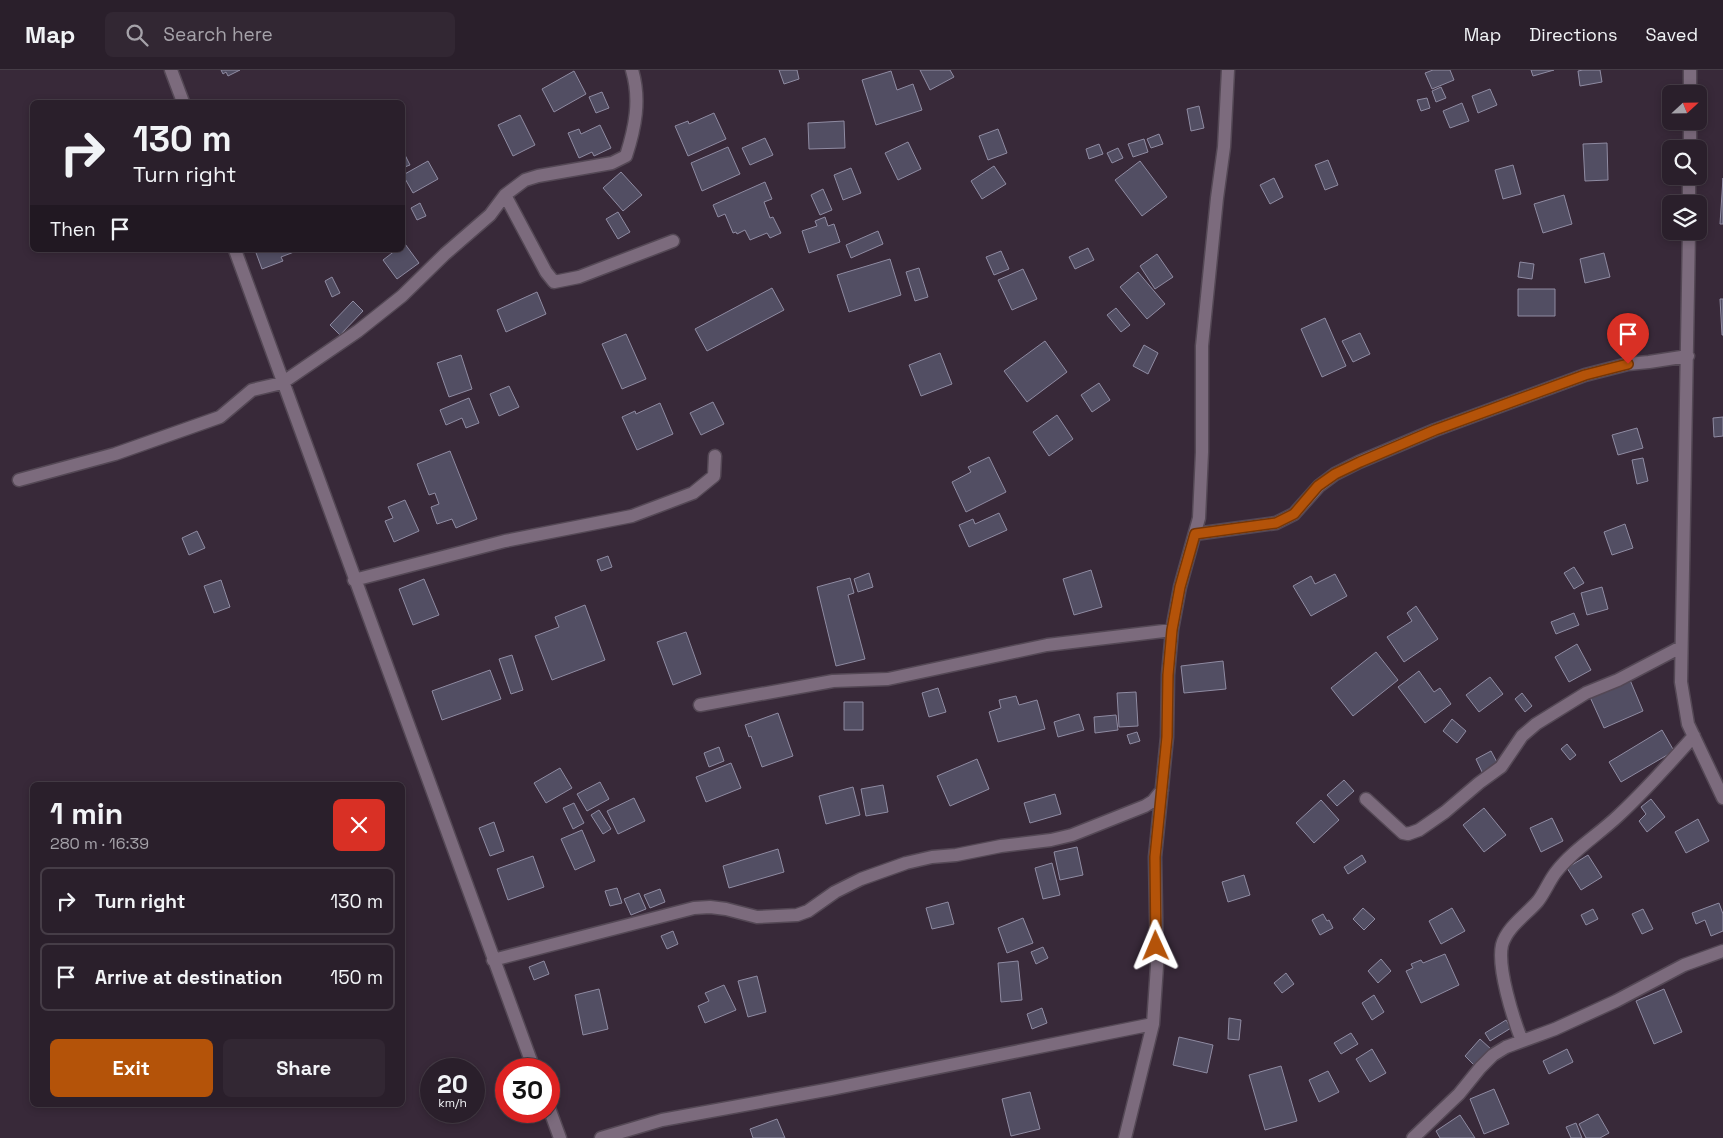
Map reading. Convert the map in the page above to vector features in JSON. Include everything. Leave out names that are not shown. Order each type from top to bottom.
[{"type":"street","points":[[171,70],[182,100]]},
{"type":"street","points":[[19,480],[115,454],[220,417],[252,390],[282,383],[358,331],[402,296],[445,254],[490,215],[506,195],[525,180],[612,163],[626,156],[637,117],[636,83],[632,70]]},
{"type":"street","points":[[1125,1138],[1153,1024],[1157,966],[1155,857],[1167,737],[1168,675],[1172,630],[1180,587],[1199,518],[1202,486],[1202,346],[1224,147],[1228,70]]},
{"type":"street","points":[[1690,70],[1690,85]]},
{"type":"street","points":[[506,195],[546,272],[554,282],[579,277],[673,241]]},
{"type":"street","points":[[1689,240],[1681,647],[1682,682],[1688,724],[1723,798]]},
{"type":"street","points":[[236,252],[530,1058]]},
{"type":"street","points":[[1195,534],[1276,523],[1294,514],[1318,486],[1335,474],[1435,430],[1585,375],[1628,364],[1688,356]]},
{"type":"street","points":[[354,580],[504,541],[632,516],[693,493],[714,476],[715,456]]},
{"type":"street","points":[[700,705],[833,681],[888,679],[1047,645],[1172,630]]},
{"type":"street","points":[[1366,799],[1403,833],[1408,834],[1419,830],[1445,812],[1501,766],[1522,736],[1536,724],[1586,693],[1618,680],[1681,647]]},
{"type":"street","points":[[1522,1041],[1509,1000],[1501,957],[1502,945],[1506,935],[1539,899],[1555,872],[1570,856],[1600,833],[1639,797],[1694,736]]},
{"type":"street","points":[[493,960],[694,908],[710,907],[757,917],[797,915],[808,911],[835,892],[877,872],[932,857],[1052,840],[1072,835],[1145,806],[1162,790]]},
{"type":"street","points":[[1413,1138],[1454,1099],[1493,1055],[1506,1047],[1555,1029],[1616,1001],[1684,965],[1723,951]]},
{"type":"street","points":[[602,1138],[662,1120],[831,1089],[1153,1024]]},
{"type":"street","points":[[554,1123],[560,1138]]},
{"type":"building","points":[[221,70],[240,70],[228,76],[226,72],[223,74]]},
{"type":"building","points":[[779,70],[797,70],[799,79],[784,84]]},
{"type":"building","points":[[920,70],[950,70],[954,77],[930,90]]},
{"type":"building","points":[[1433,70],[1450,70],[1454,80],[1432,89],[1425,73]]},
{"type":"building","points":[[1531,70],[1554,70],[1533,76]]},
{"type":"building","points":[[1600,70],[1602,82],[1580,86],[1578,71]]},
{"type":"building","points":[[574,71],[586,94],[554,112],[542,89]]},
{"type":"building","points":[[891,71],[897,90],[913,84],[922,110],[876,125],[862,80]]},
{"type":"building","points":[[1441,87],[1446,98],[1436,102],[1432,91]]},
{"type":"building","points":[[1490,89],[1497,105],[1478,113],[1472,96]]},
{"type":"building","points":[[602,92],[609,108],[596,113],[589,97]]},
{"type":"building","points":[[1427,98],[1430,108],[1421,111],[1417,100]]},
{"type":"building","points":[[1462,103],[1469,121],[1450,128],[1443,111]]},
{"type":"building","points":[[1199,106],[1204,128],[1191,131],[1187,109]]},
{"type":"building","points":[[714,113],[726,139],[688,156],[675,126],[688,121],[689,124]]},
{"type":"building","points":[[520,115],[535,145],[513,156],[498,125]]},
{"type":"building","points":[[844,121],[845,148],[809,149],[808,123]]},
{"type":"building","points":[[600,125],[611,148],[594,156],[592,152],[579,158],[568,133],[579,129],[581,134]]},
{"type":"building","points":[[998,129],[1007,153],[988,160],[979,136]]},
{"type":"building","points":[[1159,134],[1163,144],[1151,148],[1147,139]]},
{"type":"building","points":[[765,138],[773,155],[750,165],[742,148]]},
{"type":"building","points":[[1144,139],[1148,152],[1133,157],[1128,144]]},
{"type":"building","points":[[908,142],[921,169],[898,180],[885,153]]},
{"type":"building","points":[[1607,143],[1608,180],[1585,181],[1583,144]]},
{"type":"building","points":[[1099,144],[1103,154],[1089,159],[1086,149]]},
{"type":"building","points":[[728,147],[740,174],[702,191],[691,163]]},
{"type":"building","points":[[1118,148],[1123,158],[1112,163],[1107,153]]},
{"type":"building","points":[[405,155],[410,165],[405,167]]},
{"type":"building","points":[[1328,160],[1338,185],[1325,190],[1315,165]]},
{"type":"building","points":[[428,161],[438,179],[413,193],[405,179],[405,174]]},
{"type":"building","points":[[1140,161],[1167,197],[1142,216],[1115,180]]},
{"type":"building","points":[[1513,165],[1521,194],[1503,199],[1495,170]]},
{"type":"building","points":[[994,166],[1006,184],[982,199],[971,181]]},
{"type":"building","points":[[851,168],[861,193],[843,200],[834,175]]},
{"type":"building","points":[[621,172],[642,195],[623,211],[603,188]]},
{"type":"building","points":[[1274,178],[1283,197],[1270,204],[1260,185]]},
{"type":"building","points":[[1723,178],[1723,224],[1720,224]]},
{"type":"building","points":[[765,182],[772,199],[764,202],[770,218],[773,217],[781,233],[770,238],[767,233],[750,240],[745,230],[737,234],[736,232],[733,233],[725,214],[718,217],[713,205]]},
{"type":"building","points":[[823,189],[832,210],[820,215],[811,195]]},
{"type":"building","points":[[1564,195],[1572,224],[1543,233],[1534,204]]},
{"type":"building","points":[[420,203],[426,216],[417,220],[411,208]]},
{"type":"building","points":[[618,212],[630,232],[618,239],[606,219]]},
{"type":"building","points":[[825,217],[828,226],[834,224],[840,242],[809,253],[802,231],[817,226],[815,221]]},
{"type":"building","points":[[878,231],[883,244],[851,258],[846,245]]},
{"type":"building","points":[[405,244],[419,263],[397,279],[383,260],[393,252],[405,252]]},
{"type":"building","points":[[1088,248],[1094,260],[1075,269],[1069,257]]},
{"type":"building","points":[[1001,251],[1009,269],[994,275],[986,257]]},
{"type":"building","points":[[256,252],[294,252],[281,257],[283,261],[262,269]]},
{"type":"building","points":[[1604,253],[1610,277],[1585,283],[1580,259]]},
{"type":"building","points":[[1157,254],[1173,277],[1155,289],[1140,266]]},
{"type":"building","points":[[890,259],[901,295],[849,312],[837,275]]},
{"type":"building","points":[[1520,262],[1534,264],[1532,279],[1518,277]]},
{"type":"building","points":[[919,268],[928,297],[915,301],[906,272]]},
{"type":"building","points":[[1023,269],[1037,299],[1012,310],[998,280]]},
{"type":"building","points":[[1138,272],[1165,304],[1147,319],[1120,287]]},
{"type":"building","points":[[332,277],[340,293],[332,297],[325,281]]},
{"type":"building","points":[[772,288],[784,310],[707,351],[695,329]]},
{"type":"building","points":[[1518,289],[1555,289],[1555,316],[1518,316]]},
{"type":"building","points":[[537,292],[546,314],[506,332],[497,310]]},
{"type":"building","points":[[1720,299],[1723,299],[1723,335],[1722,335]]},
{"type":"building","points":[[353,301],[363,311],[340,335],[330,325]]},
{"type":"building","points":[[1116,308],[1130,325],[1121,332],[1107,315]]},
{"type":"building","points":[[1325,318],[1346,366],[1322,377],[1301,329]]},
{"type":"building","points":[[1360,333],[1370,354],[1353,362],[1342,341]]},
{"type":"building","points":[[626,334],[646,379],[622,389],[602,344]]},
{"type":"building","points":[[1045,341],[1067,372],[1027,402],[1004,371]]},
{"type":"building","points":[[1144,345],[1158,353],[1148,374],[1133,366]]},
{"type":"building","points":[[940,353],[952,384],[921,396],[909,365]]},
{"type":"building","points":[[461,355],[472,389],[449,397],[437,363]]},
{"type":"building","points":[[1099,383],[1110,400],[1092,412],[1081,395]]},
{"type":"building","points":[[509,386],[519,407],[499,416],[490,394]]},
{"type":"building","points":[[469,398],[479,423],[466,428],[462,418],[446,425],[440,410]]},
{"type":"building","points":[[713,402],[724,424],[701,435],[690,413]]},
{"type":"building","points":[[660,403],[673,434],[637,450],[622,417],[635,411],[636,414]]},
{"type":"building","points":[[1057,415],[1073,439],[1049,456],[1033,432]]},
{"type":"building","points":[[1723,417],[1723,436],[1714,437],[1713,418]]},
{"type":"building","points":[[1637,428],[1643,448],[1618,455],[1612,435]]},
{"type":"building","points":[[450,451],[477,519],[456,528],[452,519],[437,524],[431,507],[439,504],[435,493],[429,495],[417,464]]},
{"type":"building","points":[[989,457],[1006,492],[966,512],[952,482],[971,472],[968,467]]},
{"type":"building","points":[[1643,458],[1648,481],[1637,484],[1632,460]]},
{"type":"building","points":[[405,500],[419,531],[394,542],[385,521],[393,518],[388,507]]},
{"type":"building","points":[[999,513],[1007,530],[969,547],[959,525],[973,519],[975,524]]},
{"type":"building","points":[[1625,524],[1633,548],[1612,555],[1604,532]]},
{"type":"building","points":[[197,531],[205,548],[189,555],[182,538]]},
{"type":"building","points":[[608,556],[612,567],[601,571],[597,560]]},
{"type":"building","points":[[1574,567],[1584,583],[1574,589],[1564,573]]},
{"type":"building","points":[[1091,570],[1102,607],[1074,615],[1063,579]]},
{"type":"building","points":[[869,573],[873,587],[858,592],[854,579]]},
{"type":"building","points":[[1335,574],[1347,596],[1311,616],[1293,586],[1311,576],[1315,584]]},
{"type":"building","points":[[850,578],[854,593],[848,595],[865,659],[836,666],[817,587]]},
{"type":"building","points":[[424,579],[439,615],[413,625],[399,589]]},
{"type":"building","points":[[221,580],[230,607],[214,613],[204,586]]},
{"type":"building","points":[[1602,587],[1608,609],[1587,615],[1581,593]]},
{"type":"building","points":[[585,605],[605,660],[552,680],[535,636],[559,627],[555,617]]},
{"type":"building","points":[[1416,606],[1438,639],[1404,662],[1387,637],[1412,621],[1407,613]]},
{"type":"building","points":[[1574,613],[1579,625],[1556,634],[1551,622]]},
{"type":"building","points":[[686,632],[701,674],[673,685],[657,642]]},
{"type":"building","points":[[1577,644],[1591,670],[1569,682],[1555,657]]},
{"type":"building","points":[[1376,652],[1398,680],[1353,716],[1331,688]]},
{"type":"building","points":[[512,655],[523,690],[511,694],[499,659]]},
{"type":"building","points":[[1223,661],[1226,689],[1184,693],[1181,666]]},
{"type":"building","points":[[490,670],[501,699],[442,720],[432,691]]},
{"type":"building","points":[[1419,671],[1434,692],[1440,688],[1451,704],[1425,723],[1398,687]]},
{"type":"building","points":[[1490,677],[1503,694],[1479,712],[1466,695]]},
{"type":"building","points":[[1630,680],[1643,711],[1604,728],[1590,697]]},
{"type":"building","points":[[938,688],[946,712],[929,717],[922,693]]},
{"type":"building","points":[[1136,692],[1138,726],[1119,727],[1117,693]]},
{"type":"building","points":[[1522,693],[1532,706],[1525,712],[1515,699]]},
{"type":"building","points":[[1016,696],[1019,705],[1037,700],[1045,729],[998,742],[989,712],[1001,708],[999,700]]},
{"type":"building","points":[[844,702],[863,702],[863,730],[844,730]]},
{"type":"building","points":[[778,713],[793,756],[762,767],[745,725]]},
{"type":"building","points":[[1079,714],[1084,730],[1058,737],[1054,722]]},
{"type":"building","points":[[1116,715],[1118,730],[1095,733],[1094,717]]},
{"type":"building","points":[[1452,719],[1466,731],[1457,743],[1443,731]]},
{"type":"building","points":[[1662,730],[1674,751],[1621,782],[1609,762]]},
{"type":"building","points":[[1137,732],[1140,741],[1130,744],[1127,735]]},
{"type":"building","points":[[1567,744],[1576,755],[1570,760],[1561,749]]},
{"type":"building","points":[[719,747],[724,761],[709,767],[704,753]]},
{"type":"building","points":[[1491,751],[1499,766],[1483,774],[1476,759]]},
{"type":"building","points":[[977,759],[989,789],[950,806],[937,776]]},
{"type":"building","points":[[731,763],[741,788],[706,802],[696,777]]},
{"type":"building","points":[[560,768],[572,788],[546,803],[534,783]]},
{"type":"building","points":[[1344,780],[1354,791],[1337,806],[1327,795]]},
{"type":"building","points":[[600,782],[609,799],[587,811],[577,794]]},
{"type":"building","points":[[883,785],[888,812],[866,816],[861,789]]},
{"type":"building","points":[[853,787],[860,815],[826,824],[819,796]]},
{"type":"building","points":[[1055,794],[1061,814],[1030,823],[1024,803]]},
{"type":"building","points":[[634,798],[645,821],[618,834],[607,811]]},
{"type":"building","points":[[1651,799],[1665,817],[1647,832],[1639,821],[1646,814],[1641,807]]},
{"type":"building","points":[[1321,800],[1339,820],[1314,843],[1296,823]]},
{"type":"building","points":[[574,803],[584,823],[573,829],[563,808]]},
{"type":"building","points":[[1484,808],[1506,835],[1484,852],[1463,825]]},
{"type":"building","points":[[599,810],[611,829],[603,834],[591,815]]},
{"type":"building","points":[[1552,818],[1563,841],[1541,852],[1530,828]]},
{"type":"building","points":[[1698,819],[1709,841],[1686,853],[1675,832]]},
{"type":"building","points":[[494,822],[504,851],[490,856],[479,828]]},
{"type":"building","points":[[582,830],[595,861],[575,870],[561,839]]},
{"type":"building","points":[[1077,847],[1083,875],[1060,880],[1054,852]]},
{"type":"building","points":[[778,849],[784,872],[729,888],[723,866]]},
{"type":"building","points":[[1362,855],[1366,862],[1348,874],[1344,867]]},
{"type":"building","points":[[1588,855],[1602,877],[1581,890],[1567,868]]},
{"type":"building","points":[[533,856],[544,887],[508,900],[497,869]]},
{"type":"building","points":[[1052,863],[1060,895],[1043,899],[1035,868]]},
{"type":"building","points":[[1244,875],[1250,895],[1228,902],[1222,882]]},
{"type":"building","points":[[617,888],[622,903],[610,906],[605,891]]},
{"type":"building","points":[[660,889],[665,902],[650,908],[644,895]]},
{"type":"building","points":[[639,893],[646,909],[631,915],[624,899]]},
{"type":"building","points":[[948,902],[954,924],[932,929],[926,908]]},
{"type":"building","points":[[1719,903],[1723,914],[1723,931],[1711,936],[1705,920],[1696,924],[1692,913]]},
{"type":"building","points":[[1363,908],[1375,919],[1364,930],[1353,919]]},
{"type":"building","points":[[1452,908],[1465,931],[1441,944],[1429,921]]},
{"type":"building","points":[[1593,909],[1598,919],[1586,925],[1581,915]]},
{"type":"building","points":[[1643,909],[1653,929],[1642,934],[1632,914]]},
{"type":"building","points":[[1323,914],[1333,928],[1320,935],[1312,920]]},
{"type":"building","points":[[1023,918],[1033,943],[1007,953],[998,928]]},
{"type":"building","points":[[673,931],[678,944],[667,949],[661,936]]},
{"type":"building","points":[[1043,947],[1048,958],[1036,964],[1031,952]]},
{"type":"building","points":[[1445,954],[1459,985],[1421,1003],[1406,971],[1413,968],[1411,964],[1421,960],[1423,963]]},
{"type":"building","points":[[1381,959],[1391,971],[1378,983],[1368,971]]},
{"type":"building","points":[[544,961],[549,974],[534,980],[529,967]]},
{"type":"building","points":[[1018,961],[1022,1000],[1001,1002],[998,963]]},
{"type":"building","points":[[1286,973],[1294,984],[1282,993],[1274,983]]},
{"type":"building","points":[[757,976],[766,1012],[748,1017],[738,981]]},
{"type":"building","points":[[724,985],[736,1010],[705,1023],[698,1006],[709,1001],[705,993]]},
{"type":"building","points":[[599,989],[608,1029],[583,1035],[575,995]]},
{"type":"building","points":[[1664,989],[1682,1032],[1654,1044],[1636,1001]]},
{"type":"building","points":[[1374,995],[1384,1012],[1372,1020],[1362,1003]]},
{"type":"building","points":[[1042,1008],[1047,1023],[1032,1029],[1027,1014]]},
{"type":"building","points":[[1229,1018],[1241,1020],[1239,1040],[1228,1039]]},
{"type":"building","points":[[1506,1020],[1511,1028],[1490,1041],[1485,1033]]},
{"type":"building","points":[[1351,1033],[1358,1044],[1341,1054],[1334,1043]]},
{"type":"building","points":[[1179,1037],[1213,1045],[1207,1073],[1173,1065]]},
{"type":"building","points":[[1480,1039],[1492,1050],[1477,1068],[1465,1056]]},
{"type":"building","points":[[1372,1049],[1386,1073],[1370,1082],[1356,1059]]},
{"type":"building","points":[[1567,1049],[1573,1062],[1549,1074],[1543,1061]]},
{"type":"building","points":[[1281,1066],[1297,1121],[1265,1130],[1249,1075]]},
{"type":"building","points":[[1328,1071],[1339,1092],[1319,1102],[1309,1080]]},
{"type":"building","points":[[1494,1089],[1509,1124],[1484,1134],[1470,1099]]},
{"type":"building","points":[[1030,1092],[1040,1129],[1011,1136],[1002,1099]]},
{"type":"building","points":[[1598,1114],[1609,1133],[1600,1138],[1586,1138],[1579,1124]]},
{"type":"building","points":[[1460,1115],[1475,1138],[1440,1138],[1436,1131]]},
{"type":"building","points":[[777,1119],[785,1138],[753,1138],[750,1129]]},
{"type":"building","points":[[1576,1123],[1582,1138],[1571,1138],[1566,1127]]},
{"type":"route","points":[[1156,946],[1155,857],[1167,737],[1168,675],[1172,630],[1180,587],[1195,534],[1276,523],[1294,514],[1318,486],[1335,474],[1360,462],[1435,430],[1585,375],[1628,364]]}]
